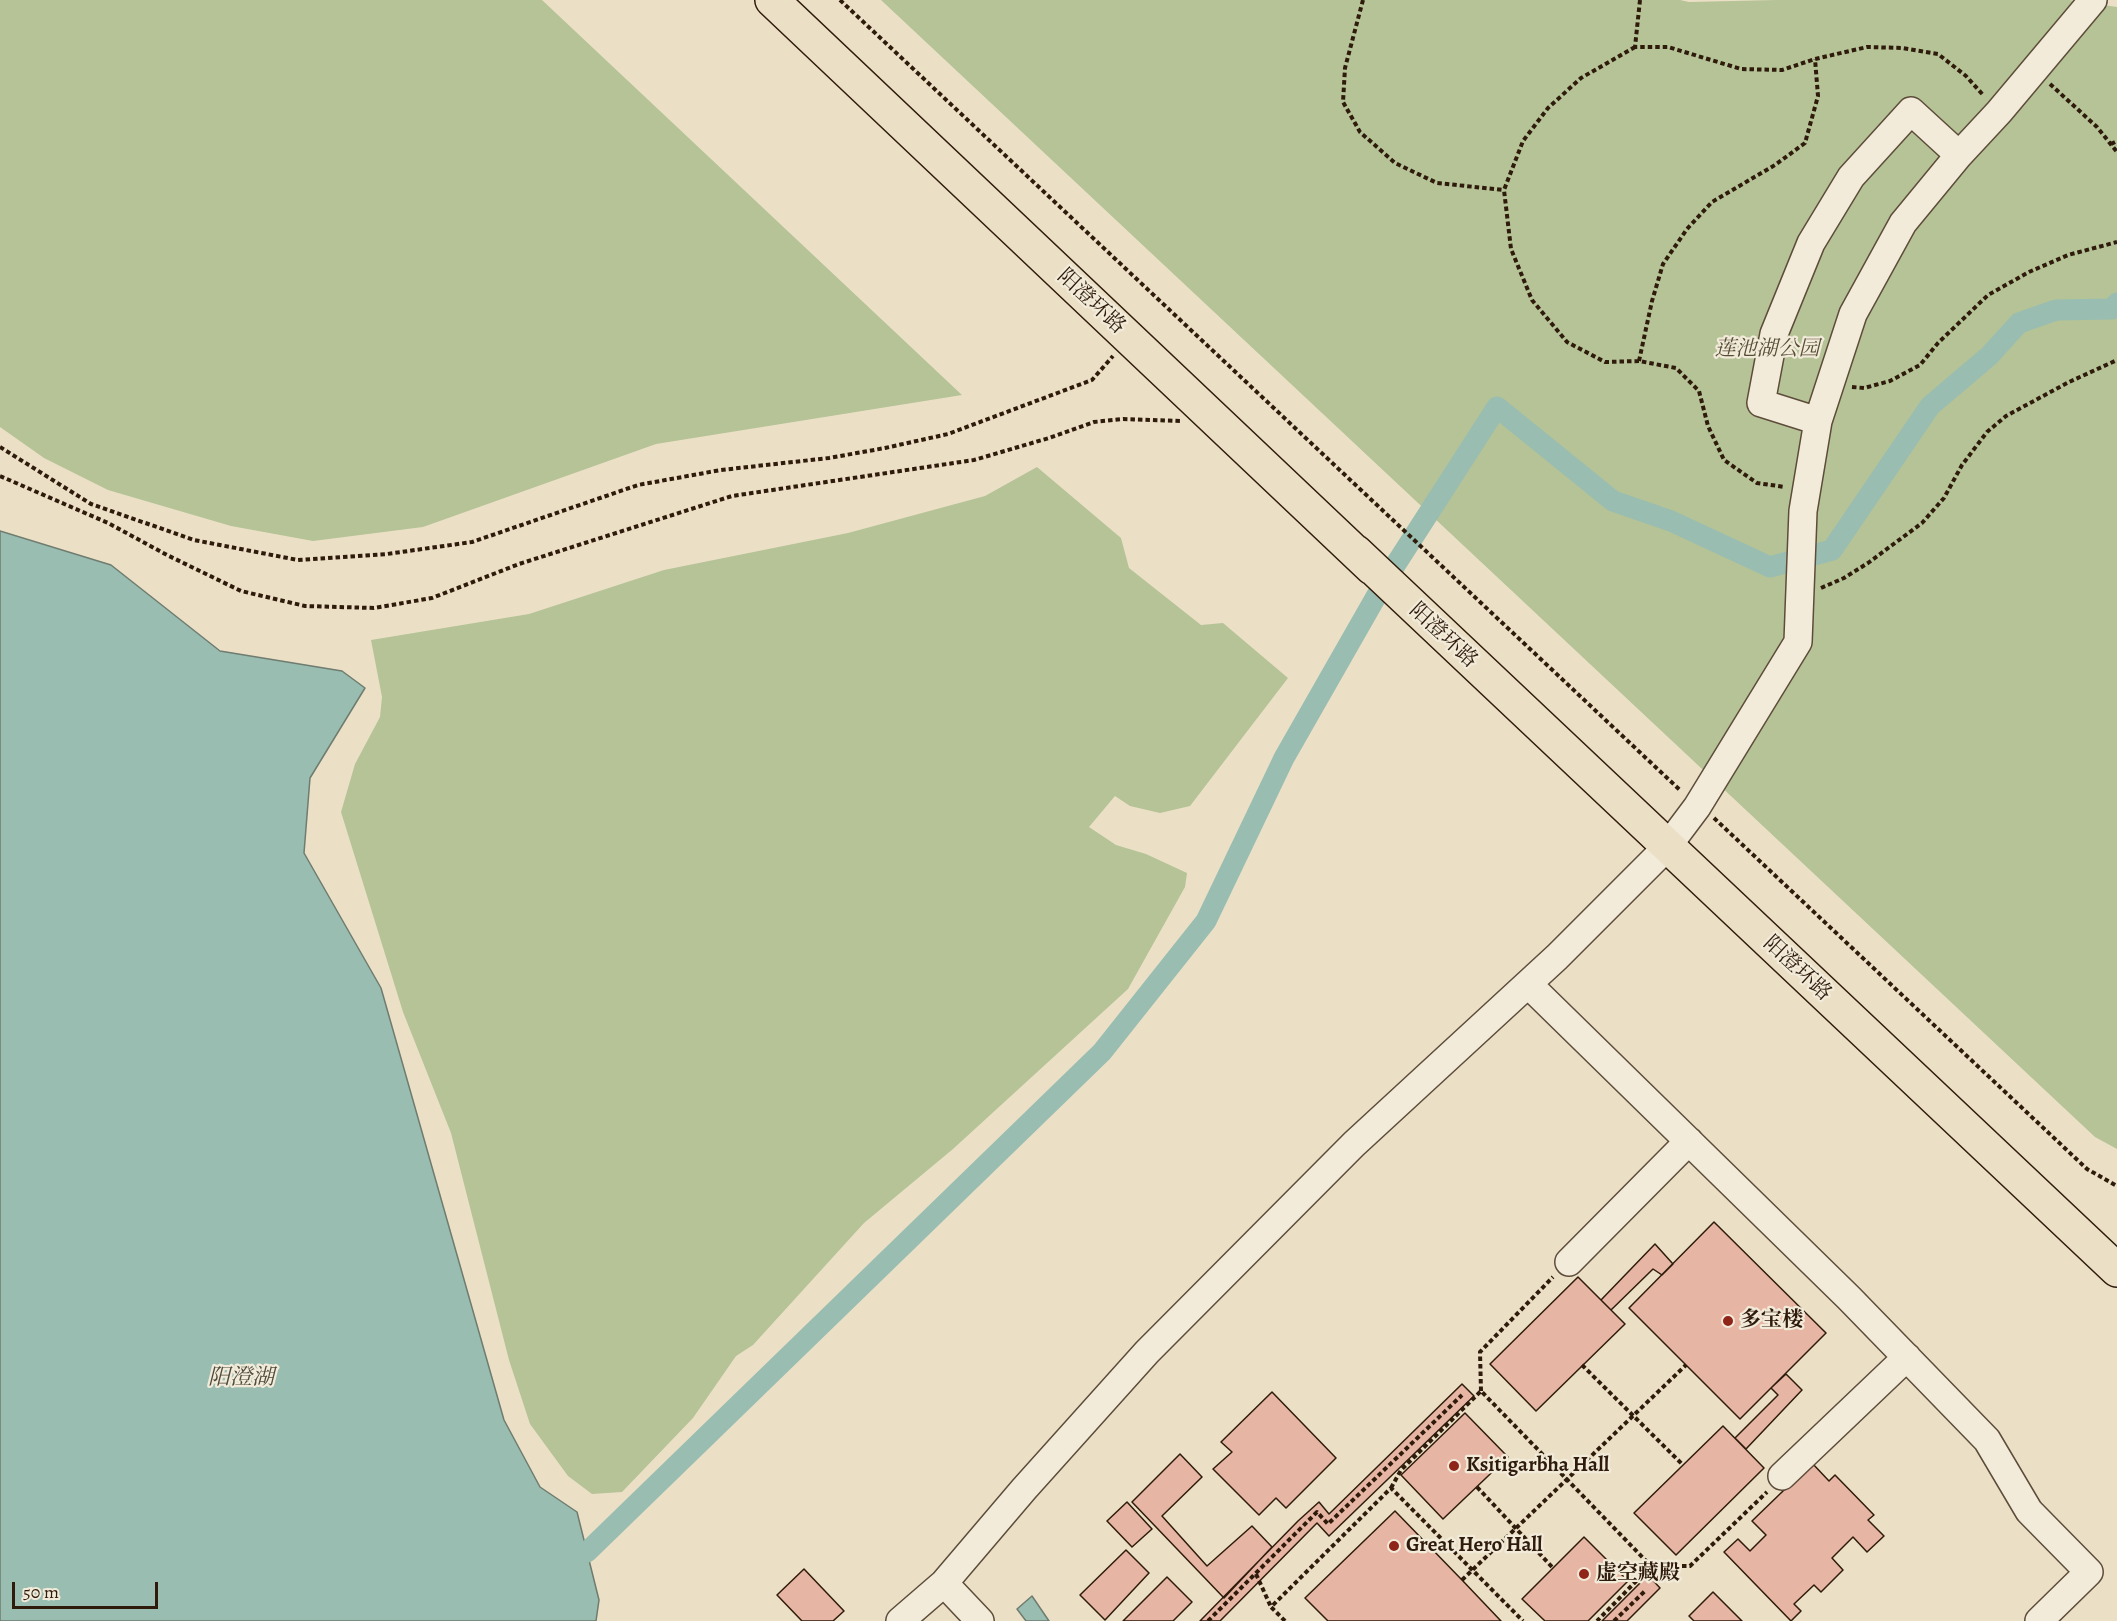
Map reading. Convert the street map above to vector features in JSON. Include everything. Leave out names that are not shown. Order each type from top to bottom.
[{"type":"main road","name":"阳澄环路","points":[[772,0],[1411,606],[2117,1270]]},
{"type":"street","points":[[900,1621],[944,1583],[1024,1489],[1147,1352],[1354,1144],[1528,984],[1667,847],[1697,807],[1798,642],[1802,526],[1806,490],[1818,421],[1853,314],[1903,223],[2093,0]]},
{"type":"street","points":[[1818,421],[1761,403],[1774,334],[1811,243],[1851,177],[1911,111],[1959,155]]},
{"type":"street","points":[[1528,984],[1907,1357],[1987,1440],[2030,1510],[2089,1572],[2039,1621]]},
{"type":"street","points":[[1569,1262],[1689,1141]]},
{"type":"street","points":[[1782,1476],[1907,1357]]},
{"type":"street","points":[[944,1583],[980,1621]]},
{"type":"path","points":[[840,0],[1697,807],[1719,821],[2087,1169],[2117,1186]]},
{"type":"path","points":[[1363,0],[1345,68],[1343,102],[1360,132],[1395,163],[1437,183],[1504,190]]},
{"type":"path","points":[[1635,47],[1640,0]]},
{"type":"path","points":[[1806,490],[1757,483],[1724,460],[1708,426],[1699,391],[1676,368],[1639,361],[1605,362],[1567,342],[1532,300],[1511,249],[1504,190],[1523,141],[1548,108],[1581,78],[1635,47],[1668,47],[1741,69],[1782,70],[1815,58],[1867,47],[1902,48],[1938,54],[1966,76],[1999,112]]},
{"type":"path","points":[[1639,361],[1663,264],[1687,229],[1712,202],[1775,165],[1805,143],[1818,96],[1815,58]]},
{"type":"path","points":[[2034,70],[2097,127],[2117,152]]},
{"type":"path","points":[[2111,144],[2117,141]]},
{"type":"path","points":[[1830,384],[1864,388],[1890,381],[1920,365],[1938,343],[1988,295],[2029,272],[2068,255],[2117,243]]},
{"type":"path","points":[[0,447],[91,504],[194,540],[298,560],[387,554],[472,542],[638,485],[721,470],[840,456],[948,434],[1092,380],[1129,338]]},
{"type":"path","points":[[1800,592],[1812,592],[1844,578],[1922,524],[1944,498],[1962,465],[1987,432],[2006,416],[2069,382],[2117,360]]},
{"type":"path","points":[[0,476],[108,523],[241,591],[305,606],[374,608],[432,598],[519,564],[732,496],[974,460],[1094,422],[1123,418],[1186,422]]},
{"type":"path","points":[[1569,1262],[1480,1352],[1481,1391],[1652,1566]]},
{"type":"path","points":[[1582,1365],[1683,1465]]},
{"type":"path","points":[[1462,1580],[1686,1365]]},
{"type":"path","points":[[1271,1607],[1391,1488],[1401,1470],[1481,1391]]},
{"type":"path","points":[[1208,1621],[1317,1512],[1328,1524],[1462,1395]]},
{"type":"path","points":[[1597,1621],[1652,1566],[1690,1566],[1782,1476]]},
{"type":"path","points":[[1477,1487],[1553,1568]]},
{"type":"path","points":[[1391,1488],[1523,1621]]},
{"type":"path","points":[[1256,1574],[1271,1607],[1285,1621]]},
{"type":"path","points":[[1614,1621],[1645,1591]]},
{"type":"green space","points":[[0,0],[542,0],[962,395],[656,444],[423,527],[313,541],[231,526],[108,490],[44,458],[0,427]]},
{"type":"green space","name":"莲池湖公园","points":[[881,0],[1680,0],[1689,2],[2069,0],[2117,7],[2117,1149],[2095,1137]]},
{"type":"green space","points":[[1037,467],[1121,538],[1129,568],[1201,625],[1223,623],[1288,678],[1190,806],[1160,813],[1130,806],[1115,796],[1089,827],[1116,845],[1146,854],[1187,873],[1185,887],[1128,989],[953,1149],[864,1223],[753,1345],[736,1356],[693,1418],[622,1492],[592,1494],[568,1476],[530,1424],[509,1360],[451,1133],[403,1012],[341,812],[355,764],[380,717],[382,697],[371,640],[529,614],[664,570],[848,533],[985,496]]},
{"type":"water","name":"阳澄湖","points":[[0,531],[111,565],[220,651],[342,671],[365,688],[310,778],[304,853],[381,988],[504,1420],[540,1487],[577,1512],[599,1600],[596,1621],[0,1621]]},
{"type":"water","points":[[1032,1596],[1049,1621],[1026,1621],[1017,1609]]},
{"type":"building","name":"多宝楼","points":[[1714,1222],[1826,1333],[1740,1419],[1629,1308]]},
{"type":"building","points":[[1655,1244],[1673,1264],[1662,1275],[1653,1269],[1611,1310],[1601,1300]]},
{"type":"building","points":[[1578,1277],[1625,1324],[1536,1411],[1490,1364]]},
{"type":"building","points":[[1786,1374],[1802,1390],[1746,1449],[1735,1438],[1778,1395],[1771,1388]]},
{"type":"building","points":[[1462,1384],[1474,1396],[1329,1536],[1317,1523],[1220,1621],[1200,1621],[1319,1502],[1329,1514]]},
{"type":"building","points":[[1272,1392],[1336,1458],[1286,1508],[1276,1498],[1259,1515],[1213,1469],[1232,1452],[1221,1442]]},
{"type":"building","name":"Ksitigarbha Hall","points":[[1465,1413],[1508,1457],[1443,1519],[1401,1475]]},
{"type":"building","points":[[1723,1426],[1764,1468],[1676,1555],[1634,1513]]},
{"type":"building","points":[[1180,1454],[1202,1477],[1162,1516],[1207,1566],[1252,1526],[1272,1547],[1224,1598],[1132,1502]]},
{"type":"building","points":[[1812,1463],[1829,1481],[1835,1475],[1874,1515],[1868,1520],[1884,1536],[1867,1552],[1853,1537],[1832,1558],[1843,1570],[1821,1592],[1814,1585],[1794,1604],[1801,1611],[1791,1621],[1724,1552],[1738,1539],[1750,1551],[1766,1535],[1752,1521]]},
{"type":"building","points":[[1127,1502],[1152,1529],[1132,1547],[1107,1521]]},
{"type":"building","name":"Great Hero Hall","points":[[1395,1511],[1501,1621],[1328,1621],[1305,1598]]},
{"type":"building","name":"虚空藏殿","points":[[1584,1537],[1628,1581],[1588,1621],[1545,1621],[1522,1599]]},
{"type":"building","points":[[1126,1550],[1149,1573],[1105,1620],[1080,1595]]},
{"type":"building","points":[[804,1569],[844,1611],[833,1621],[802,1621],[777,1595]]},
{"type":"building","points":[[1648,1575],[1660,1588],[1627,1621],[1602,1621]]},
{"type":"building","points":[[1167,1577],[1192,1602],[1173,1621],[1123,1621]]},
{"type":"building","points":[[1713,1592],[1742,1621],[1694,1621],[1689,1616]]},
{"type":"waterway","points":[[587,1552],[1102,1052],[1206,921],[1284,758],[1385,581],[1497,407],[1613,501],[1671,521],[1770,567],[1832,550],[1930,406],[1989,356],[2019,323],[2056,310],[2112,309],[2117,303]]},
{"type":"place","name":"多宝楼","points":[[1728,1321]]},
{"type":"place","name":"Ksitigarbha Hall","points":[[1454,1466]]},
{"type":"place","name":"Great Hero Hall","points":[[1394,1546]]},
{"type":"place","name":"虚空藏殿","points":[[1584,1574]]}]
